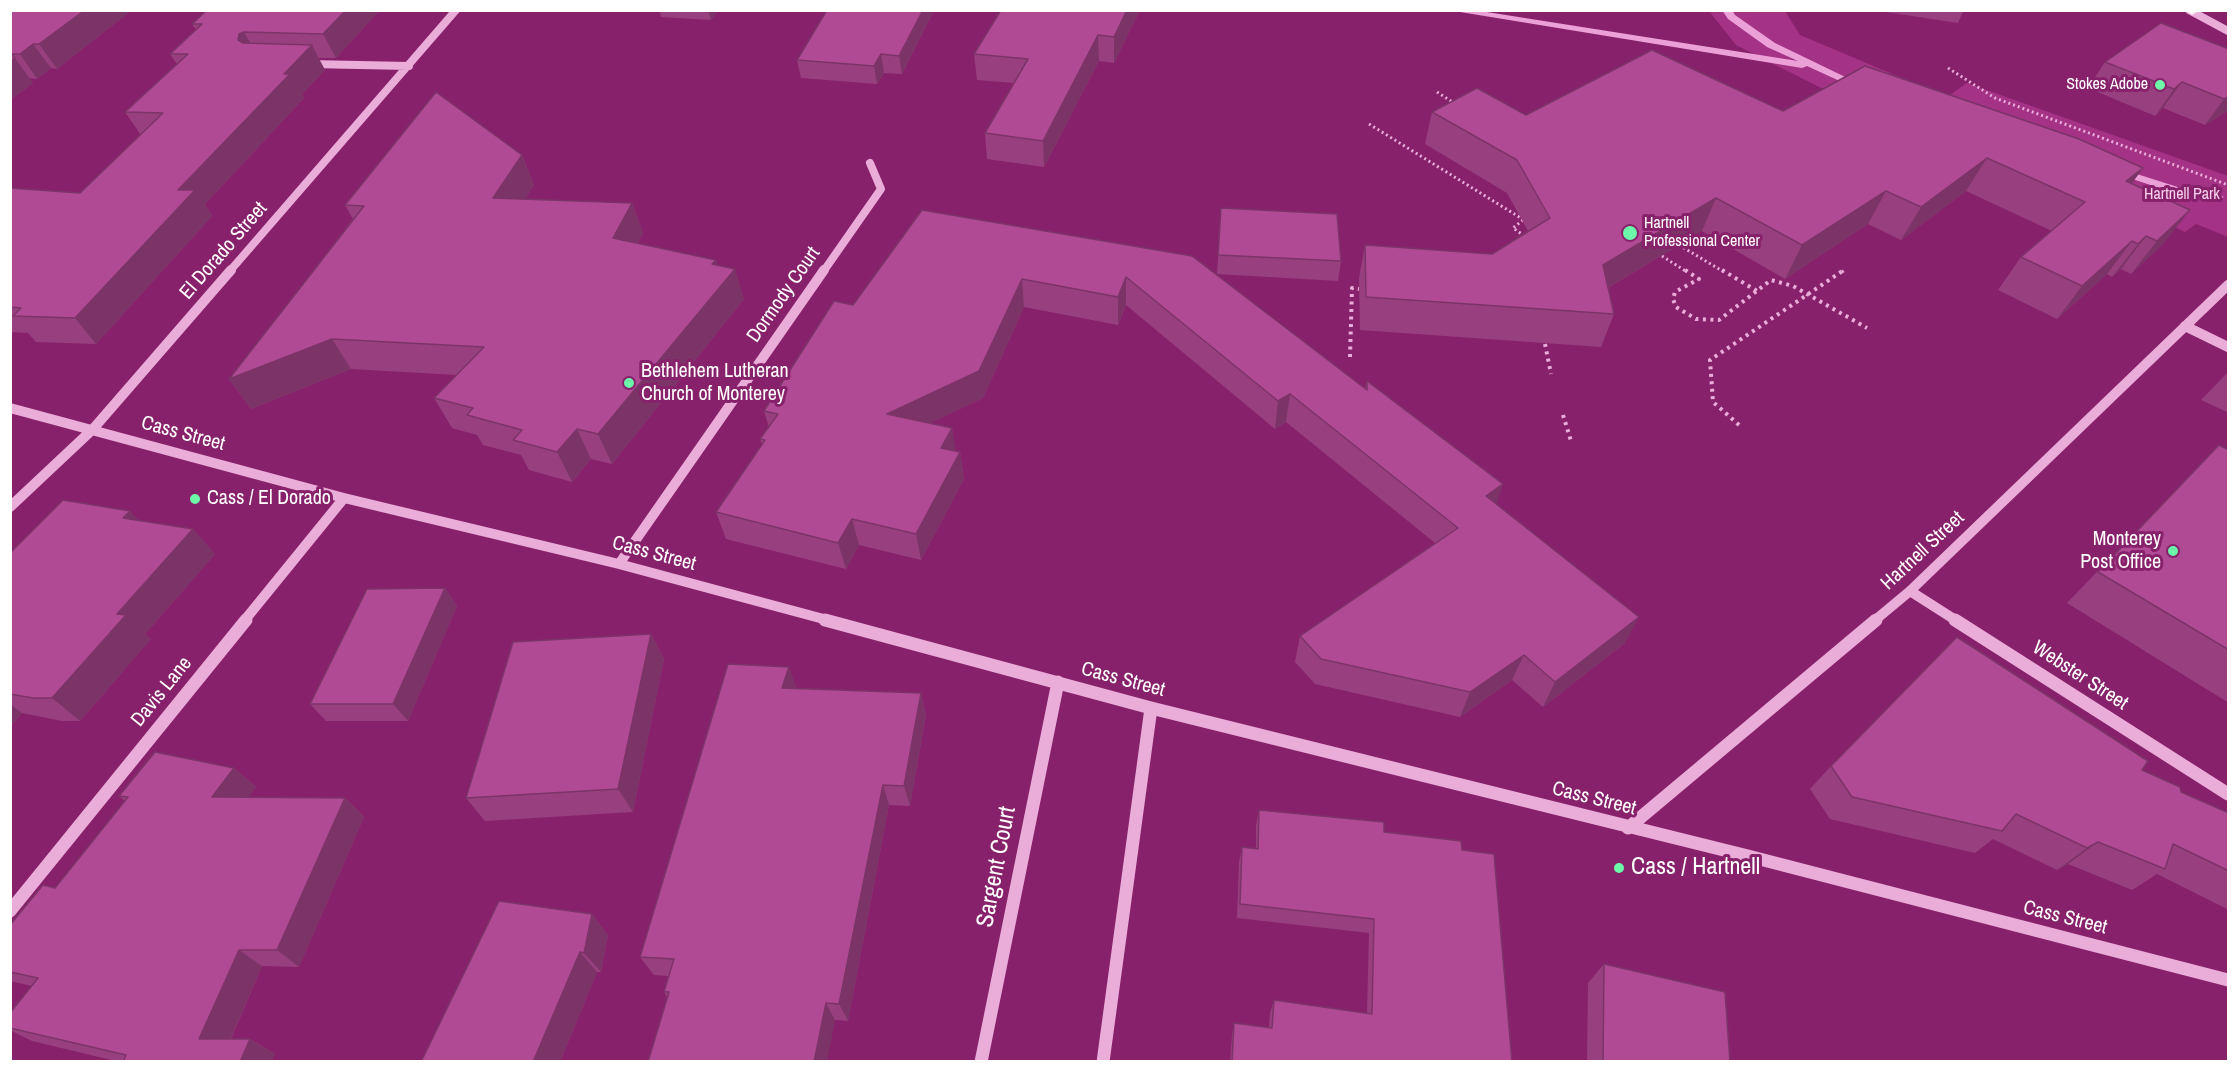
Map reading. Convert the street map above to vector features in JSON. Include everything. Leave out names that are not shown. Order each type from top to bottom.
[{"type":"street","name":"El Dorado Street","points":[[10,507],[93,429],[456,10]]},
{"type":"street","points":[[2190,11],[2229,31]]},
{"type":"street","points":[[2207,20],[2229,22]]},
{"type":"street","points":[[303,64],[409,66]]},
{"type":"street","name":"Dormody Court","points":[[619,564],[881,189],[870,163]]},
{"type":"street","name":"Hartnell Street","points":[[1628,828],[1910,591],[2229,285]]},
{"type":"street","points":[[2185,326],[2229,347]]},
{"type":"street","name":"Cass Street","points":[[10,408],[344,498],[619,564],[1151,708],[1759,859],[2229,980]]},
{"type":"street","name":"Davis Lane","points":[[10,911],[344,498]]},
{"type":"street","name":"Webster Street","points":[[1910,591],[2229,794]]},
{"type":"street","name":"Sargent Court","points":[[981,1062],[1058,682]]},
{"type":"street","points":[[1103,1062],[1151,708]]},
{"type":"path","points":[[1947,68],[1995,98],[2229,184]]},
{"type":"path","points":[[1437,92],[1459,107]]},
{"type":"path","points":[[1369,124],[1529,223]]},
{"type":"path","points":[[1523,220],[1512,228],[1531,240]]},
{"type":"path","points":[[1679,245],[1757,291]]},
{"type":"path","points":[[1662,255],[1699,279],[1675,292],[1673,299],[1676,307],[1696,319],[1719,320],[1771,280],[1808,293],[1867,328]]},
{"type":"path","points":[[1739,425],[1713,402],[1710,360],[1846,269]]},
{"type":"path","points":[[1350,357],[1352,288],[1359,289]]},
{"type":"path","points":[[1545,344],[1551,374]]},
{"type":"path","points":[[1563,415],[1571,441]]},
{"type":"green space","name":"Hartnell Park","points":[[1709,11],[1785,11],[1800,35],[1947,97],[1967,83],[2228,176],[2228,237],[2196,224],[2185,232],[2119,201],[1829,92],[1736,45]]},
{"type":"building","points":[[10,10],[85,10],[39,44],[33,44],[20,54],[11,54],[15,58],[10,61]]},
{"type":"building","points":[[207,10],[346,10],[323,34],[244,32],[239,34],[238,40],[243,43],[312,45],[284,74],[290,74],[178,190],[195,190],[75,318],[13,316],[21,308],[10,307],[10,188],[80,193],[163,113],[125,112],[188,54],[170,54],[202,24],[192,24]]},
{"type":"building","points":[[827,10],[923,10],[899,56],[881,54],[874,66],[797,60]]},
{"type":"building","points":[[1001,10],[1127,10],[1114,37],[1098,35],[1043,141],[985,133],[1028,59],[974,54]]},
{"type":"building","points":[[2161,23],[2229,49],[2229,97],[2224,99],[2182,82],[2174,89],[2105,62]]},
{"type":"building","points":[[1652,50],[1783,111],[1865,66],[2079,139],[2143,168],[2126,181],[2190,210],[2157,241],[2146,236],[2138,244],[2132,241],[2082,286],[2021,257],[2085,202],[1987,158],[1921,207],[1886,191],[1802,245],[1716,198],[1603,265],[1614,314],[1366,297],[1365,245],[1492,254],[1550,218],[1517,160],[1432,112],[1477,88],[1526,115]]},
{"type":"building","points":[[436,92],[522,155],[493,198],[632,203],[613,238],[716,260],[712,264],[735,269],[598,434],[577,429],[557,452],[513,440],[522,430],[467,415],[473,408],[434,398],[484,347],[332,339],[229,379],[364,206],[345,205]]},
{"type":"building","points":[[1221,208],[1337,214],[1341,261],[1218,255]]},
{"type":"building","points":[[922,210],[1192,256],[1367,390],[1367,381],[1503,484],[1486,496],[1639,617],[1555,682],[1524,655],[1470,692],[1321,659],[1300,636],[1458,528],[1290,394],[1278,401],[1126,277],[1118,297],[1022,279],[979,371],[887,414],[952,428],[941,448],[960,452],[916,534],[852,519],[838,543],[716,512],[765,440],[760,439],[778,414],[764,411],[834,301],[853,305]]},
{"type":"building","name":"Monterey Post Office","points":[[2219,445],[2229,450],[2229,650],[2098,572]]},
{"type":"building","points":[[63,500],[130,511],[123,518],[193,529],[117,614],[126,615],[52,698],[33,698],[10,694],[10,553]]},
{"type":"building","points":[[445,588],[393,704],[310,704],[367,589]]},
{"type":"building","points":[[651,634],[618,789],[466,798],[513,642]]},
{"type":"building","points":[[1957,637],[2148,761],[2142,770],[2180,787],[2181,792],[2229,813],[2229,871],[2173,844],[2165,869],[2098,842],[2087,848],[2016,814],[2002,831],[1852,797],[1831,766]]},
{"type":"building","points":[[728,664],[789,667],[782,688],[921,693],[904,786],[883,785],[839,1004],[826,1003],[814,1062],[648,1062],[669,992],[664,992],[674,959],[640,957]]},
{"type":"building","points":[[155,752],[234,768],[212,797],[345,798],[277,950],[239,950],[199,1039],[250,1039],[240,1062],[123,1062],[126,1055],[10,1028],[10,1013],[38,978],[10,972],[10,925],[43,885],[55,888],[128,797],[119,796]]},
{"type":"building","points":[[1259,810],[1384,822],[1384,832],[1461,841],[1462,850],[1494,854],[1512,1062],[1232,1062],[1234,1023],[1272,1028],[1274,1000],[1372,1014],[1374,919],[1240,904],[1242,847],[1258,849]]},
{"type":"building","points":[[499,901],[592,914],[584,953],[580,952],[533,1062],[421,1062]]},
{"type":"building","points":[[1604,964],[1725,992],[1730,1062],[1603,1062]]},
{"type":"waterway","points":[[1452,10],[1802,65]]},
{"type":"waterway","points":[[1727,10],[1731,17],[1771,45],[1861,87]]},
{"type":"waterway","points":[[2118,171],[2182,192],[2218,197]]},
{"type":"place","name":"Stokes Adobe","points":[[2160,85]]},
{"type":"place","name":"Hartnell Professional Center","points":[[1630,233]]},
{"type":"place","name":"Bethlehem Lutheran Church of Monterey","points":[[629,383]]},
{"type":"place","name":"Cass / El Dorado","points":[[195,499]]},
{"type":"place","name":"Monterey Post Office","points":[[2173,551]]},
{"type":"place","name":"Cass / Hartnell","points":[[1619,868]]}]
